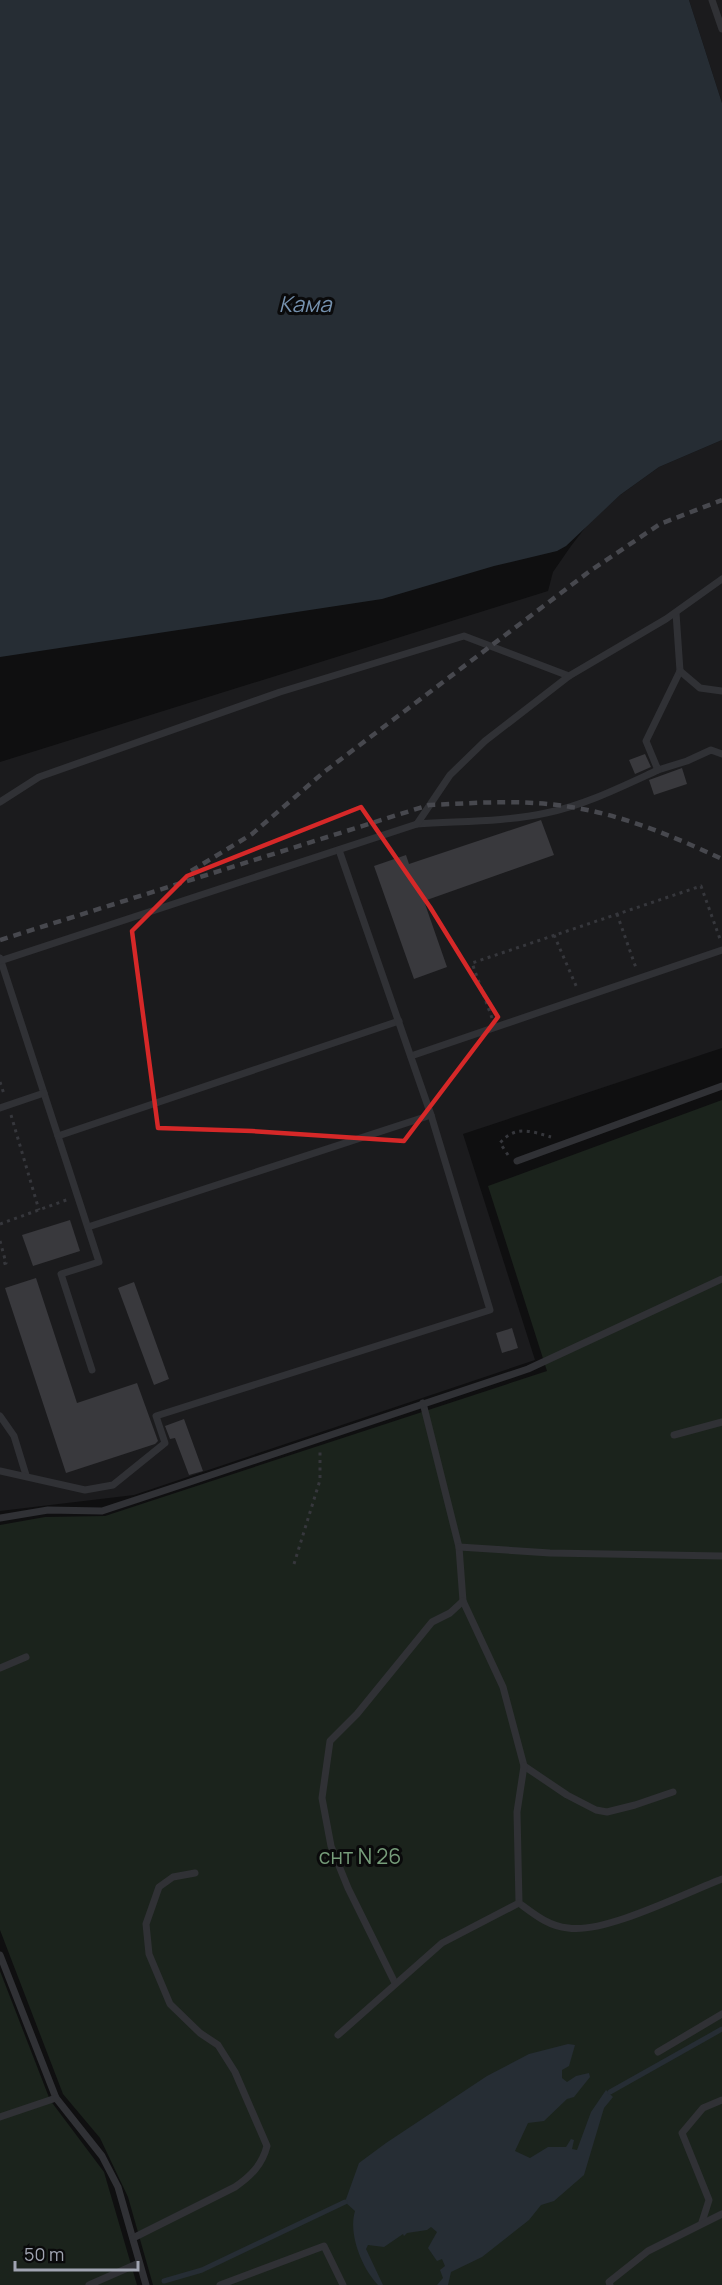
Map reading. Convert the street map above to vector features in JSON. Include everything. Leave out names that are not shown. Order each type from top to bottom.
[{"type":"lane","points":[[712,0],[722,29]]},
{"type":"lane","points":[[417,824],[450,775],[485,741],[569,676],[676,613],[722,579]]},
{"type":"lane","points":[[658,770],[646,741],[680,671],[676,613]]},
{"type":"lane","points":[[0,802],[39,777],[280,692],[464,636],[569,676]]},
{"type":"lane","points":[[680,671],[699,688],[722,691]]},
{"type":"lane","points":[[92,1370],[61,1274],[99,1262],[0,960],[417,824],[512,818],[545,813],[612,792],[658,770],[687,761],[711,750],[722,754]]},
{"type":"lane","points":[[0,1471],[85,1490],[113,1485],[165,1443],[156,1416],[490,1310],[431,1115],[339,850]]},
{"type":"lane","points":[[411,1056],[722,950]]},
{"type":"lane","points":[[58,1136],[399,1021]]},
{"type":"lane","points":[[517,1161],[722,1086]]},
{"type":"lane","points":[[0,1108],[44,1093]]},
{"type":"lane","points":[[88,1227],[431,1115]]},
{"type":"lane","points":[[0,1518],[48,1510],[102,1511],[528,1369],[722,1279]]},
{"type":"lane","points":[[423,1403],[459,1547],[463,1601],[503,1687],[524,1766],[517,1812],[519,1903]]},
{"type":"lane","points":[[0,1416],[14,1436],[26,1475]]},
{"type":"lane","points":[[674,1435],[722,1422]]},
{"type":"lane","points":[[459,1547],[573,1554],[722,1556]]},
{"type":"lane","points":[[395,1983],[352,1898],[331,1846],[322,1798],[330,1741],[357,1714],[432,1622],[450,1613],[463,1601]]},
{"type":"lane","points":[[0,1668],[26,1657]]},
{"type":"lane","points":[[524,1766],[567,1795],[596,1810],[608,1812],[673,1792]]},
{"type":"lane","points":[[133,2238],[235,2187],[250,2176],[264,2159],[267,2146],[235,2072],[218,2045],[200,2033],[170,2004],[149,1954],[146,1924],[159,1887],[173,1877],[195,1873]]},
{"type":"lane","points":[[519,1903],[546,1922],[569,1929],[598,1926],[722,1879]]},
{"type":"lane","points":[[338,2035],[442,1943],[479,1921],[519,1903]]},
{"type":"lane","points":[[0,1955],[56,2098],[102,2156],[118,2187],[146,2285]]},
{"type":"lane","points":[[658,2052],[722,2014]]},
{"type":"lane","points":[[0,2117],[56,2098]]},
{"type":"lane","points":[[702,2222],[709,2200],[682,2133],[703,2108],[722,2100]]},
{"type":"lane","points":[[610,2285],[609,2282],[648,2251],[722,2214]]},
{"type":"lane","points":[[220,2285],[324,2246],[343,2285]]},
{"type":"lane","points":[[89,2285],[139,2263]]},
{"type":"path","points":[[496,1028],[472,963],[701,885],[722,944]]},
{"type":"path","points":[[617,914],[640,978]]},
{"type":"path","points":[[554,934],[581,998]]},
{"type":"path","points":[[0,1082],[39,1210]]},
{"type":"path","points":[[517,1161],[506,1154],[500,1143],[508,1133],[519,1130],[566,1142]]},
{"type":"path","points":[[0,1224],[78,1196]]},
{"type":"path","points":[[0,1241],[6,1263],[0,1265]]},
{"type":"path","points":[[294,1564],[321,1480],[320,1438]]},
{"type":"highlighted area","points":[[361,807],[430,907],[498,1017],[404,1141],[252,1131],[158,1128],[132,931],[187,876]]},
{"type":"shaded area","points":[[689,0],[722,0],[722,103]]},
{"type":"shaded area","points":[[722,440],[722,1048],[463,1134],[535,1360],[134,1495],[0,1511],[0,762],[548,591],[553,572],[571,546],[588,524],[620,495],[659,467]]},
{"type":"green space","name":"снт N 26","points":[[722,1100],[722,2285],[153,2285],[128,2197],[100,2138],[63,2094],[0,1930],[0,1525],[45,1517],[105,1516],[547,1371],[488,1186]]},
{"type":"green space","points":[[0,1971],[50,2100],[104,2172],[137,2285],[0,2285]]},
{"type":"water","name":"Кама","points":[[0,0],[689,0],[722,103],[722,440],[659,467],[620,495],[566,546],[557,551],[494,566],[382,599],[0,657]]},
{"type":"water","points":[[568,2044],[575,2045],[569,2066],[562,2070],[562,2078],[567,2082],[576,2076],[589,2073],[590,2077],[574,2097],[567,2099],[544,2121],[528,2123],[515,2151],[530,2158],[548,2147],[566,2147],[571,2139],[574,2140],[572,2149],[577,2150],[591,2112],[606,2090],[613,2097],[604,2108],[584,2175],[554,2201],[541,2205],[529,2220],[482,2257],[451,2272],[448,2285],[437,2285],[443,2278],[440,2270],[445,2266],[442,2259],[437,2261],[428,2248],[437,2232],[431,2227],[427,2230],[407,2233],[404,2236],[403,2234],[384,2247],[368,2245],[366,2249],[383,2285],[378,2285],[367,2270],[358,2250],[353,2230],[355,2211],[345,2202],[359,2163],[487,2076],[529,2054]]},
{"type":"building","points":[[645,754],[651,767],[635,774],[629,760]]},
{"type":"building","points":[[682,768],[687,784],[654,795],[649,780]]},
{"type":"building","points":[[541,820],[554,855],[424,901],[447,967],[414,979],[374,866],[406,855],[409,864]]},
{"type":"building","points":[[70,1220],[80,1251],[33,1266],[22,1235]]},
{"type":"building","points":[[36,1278],[77,1403],[137,1383],[158,1441],[155,1444],[66,1473],[5,1288]]},
{"type":"building","points":[[134,1282],[169,1379],[154,1385],[118,1288]]},
{"type":"building","points":[[512,1328],[518,1348],[502,1353],[496,1333]]},
{"type":"building","points":[[184,1419],[203,1471],[189,1475],[175,1438],[170,1439],[165,1426]]},
{"type":"waterway","points":[[610,2092],[722,2029]]},
{"type":"waterway","points":[[164,2281],[202,2270],[345,2202]]},
{"type":"railway","points":[[191,871],[252,834],[324,772],[590,571],[660,524],[722,500]]},
{"type":"railway","points":[[0,940],[429,805],[518,802],[571,807],[610,815],[648,828],[722,859]]}]
